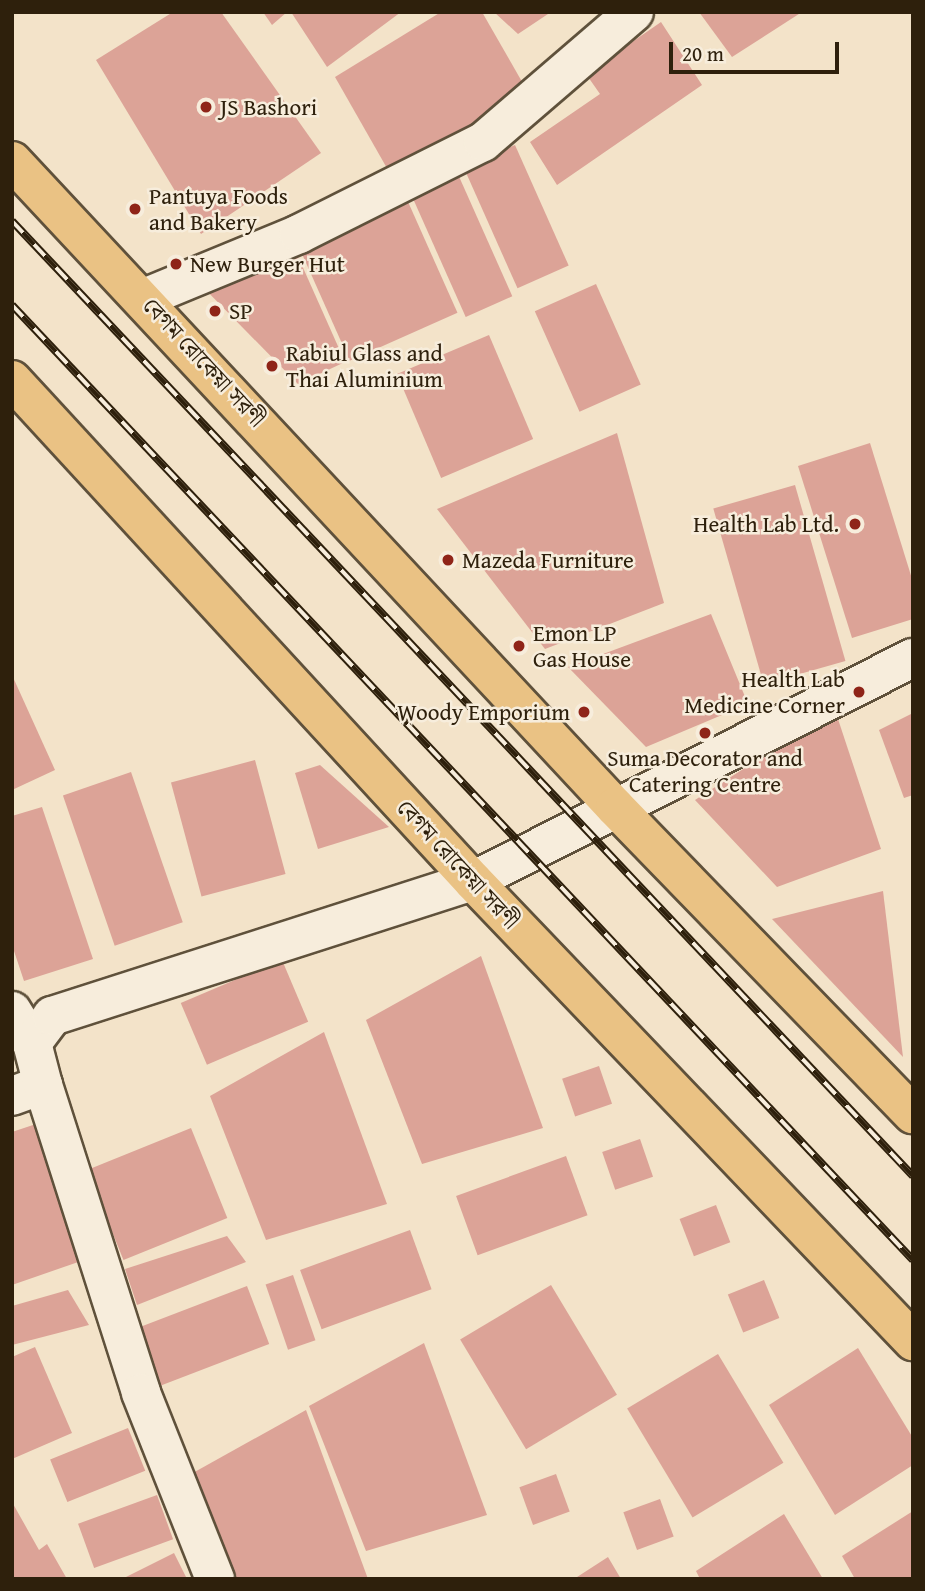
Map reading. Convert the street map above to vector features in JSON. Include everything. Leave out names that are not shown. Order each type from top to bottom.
[{"type":"main road","name":"বেগম রোকেয়া সরণী","points":[[12,161],[144,298],[615,807],[913,1114]]},
{"type":"main road","name":"বেগম রোকেয়া সরণী","points":[[12,380],[473,881],[913,1341]]},
{"type":"street","points":[[144,298],[299,234],[483,142],[634,12]]},
{"type":"street","points":[[215,1579],[141,1393],[28,1091],[22,1027],[473,881],[913,657]]},
{"type":"building","name":"JS Bashori","points":[[173,12],[221,12],[321,153],[201,234],[96,60]]},
{"type":"building","points":[[263,12],[287,12],[272,25]]},
{"type":"building","points":[[291,12],[401,12],[327,67]]},
{"type":"building","points":[[441,12],[482,12],[529,94],[392,177],[335,77]]},
{"type":"building","points":[[494,12],[551,12],[518,34]]},
{"type":"building","points":[[699,12],[802,12],[732,57]]},
{"type":"building","points":[[661,22],[702,85],[557,185],[530,142],[600,94],[586,74]]},
{"type":"building","points":[[515,145],[569,266],[518,288],[464,168]]},
{"type":"building","points":[[457,172],[512,296],[466,317],[410,193]]},
{"type":"building","points":[[405,195],[457,313],[350,361],[297,243]]},
{"type":"building","points":[[292,243],[345,362],[298,384],[200,284]]},
{"type":"building","points":[[596,284],[641,384],[580,412],[535,311]]},
{"type":"building","points":[[489,335],[533,439],[441,478],[397,374]]},
{"type":"building","points":[[617,433],[664,603],[545,649],[437,509]]},
{"type":"building","name":"Health Lab Ltd.","points":[[870,443],[913,582],[913,619],[852,638],[798,466]]},
{"type":"building","points":[[795,485],[845,661],[764,684],[713,508]]},
{"type":"building","points":[[711,614],[748,704],[646,747],[568,667]]},
{"type":"building","points":[[12,675],[55,770],[12,790]]},
{"type":"building","points":[[835,710],[881,849],[777,887],[695,800]]},
{"type":"building","points":[[913,713],[913,795],[904,798],[879,730]]},
{"type":"building","points":[[255,760],[286,874],[202,896],[171,783]]},
{"type":"building","points":[[320,765],[389,827],[318,849],[295,773]]},
{"type":"building","points":[[131,772],[183,922],[115,946],[63,795]]},
{"type":"building","points":[[42,807],[93,959],[24,981],[12,945],[12,816]]},
{"type":"building","points":[[883,891],[903,1057],[772,919]]},
{"type":"building","points":[[481,956],[543,1128],[422,1164],[366,1020]]},
{"type":"building","points":[[282,960],[308,1022],[207,1065],[181,1003]]},
{"type":"building","points":[[324,1032],[387,1204],[266,1240],[210,1096]]},
{"type":"building","points":[[599,1066],[612,1104],[575,1117],[562,1079]]},
{"type":"building","points":[[36,1124],[84,1260],[12,1285],[12,1132]]},
{"type":"building","points":[[191,1128],[227,1218],[123,1260],[87,1170]]},
{"type":"building","points":[[640,1139],[653,1177],[615,1190],[602,1152]]},
{"type":"building","points":[[566,1156],[588,1215],[478,1255],[456,1196]]},
{"type":"building","points":[[716,1205],[730,1242],[694,1256],[680,1219]]},
{"type":"building","points":[[410,1230],[432,1289],[322,1329],[300,1270]]},
{"type":"building","points":[[227,1236],[246,1262],[137,1305],[125,1269]]},
{"type":"building","points":[[293,1275],[315,1340],[288,1350],[266,1284]]},
{"type":"building","points":[[764,1280],[779,1318],[743,1333],[728,1295]]},
{"type":"building","points":[[551,1285],[617,1395],[526,1449],[460,1340]]},
{"type":"building","points":[[247,1286],[269,1344],[161,1385],[139,1328]]},
{"type":"building","points":[[68,1290],[89,1325],[12,1345],[12,1306]]},
{"type":"building","points":[[424,1343],[487,1515],[366,1551],[309,1406]]},
{"type":"building","points":[[35,1347],[72,1433],[12,1459],[12,1357]]},
{"type":"building","points":[[858,1348],[913,1438],[913,1465],[835,1515],[769,1405]]},
{"type":"building","points":[[718,1354],[783,1463],[693,1517],[627,1409]]},
{"type":"building","points":[[306,1410],[368,1579],[232,1579],[191,1474]]},
{"type":"building","points":[[128,1428],[145,1471],[67,1502],[50,1459]]},
{"type":"building","points":[[556,1474],[570,1512],[533,1525],[519,1487]]},
{"type":"building","points":[[157,1495],[173,1539],[94,1568],[78,1524]]},
{"type":"building","points":[[660,1499],[674,1537],[637,1550],[623,1512]]},
{"type":"building","points":[[12,1502],[39,1550],[47,1544],[67,1579],[12,1579]]},
{"type":"building","points":[[913,1511],[913,1579],[855,1579],[842,1556]]},
{"type":"building","points":[[784,1514],[823,1579],[700,1579],[696,1571]]},
{"type":"building","points":[[174,1553],[187,1579],[122,1579]]},
{"type":"building","points":[[608,1557],[621,1579],[574,1579]]},
{"type":"railway","points":[[12,221],[913,1176]]},
{"type":"railway","points":[[12,305],[913,1260]]},
{"type":"place","name":"JS Bashori","points":[[206,107]]},
{"type":"place","name":"Pantuya Foods and Bakery","points":[[135,209]]},
{"type":"place","name":"New Burger Hut","points":[[176,264]]},
{"type":"place","name":"SP","points":[[215,311]]},
{"type":"place","name":"Rabiul Glass and Thai Aluminium","points":[[272,366]]},
{"type":"place","name":"Health Lab Ltd.","points":[[855,524]]},
{"type":"place","name":"Mazeda Furniture","points":[[448,560]]},
{"type":"place","name":"Emon LP Gas House","points":[[519,646]]},
{"type":"place","name":"Health Lab Medicine Corner","points":[[859,692]]},
{"type":"place","name":"Woody Emporium","points":[[584,712]]},
{"type":"place","name":"Suma Decorator and Catering Centre","points":[[705,733]]}]
